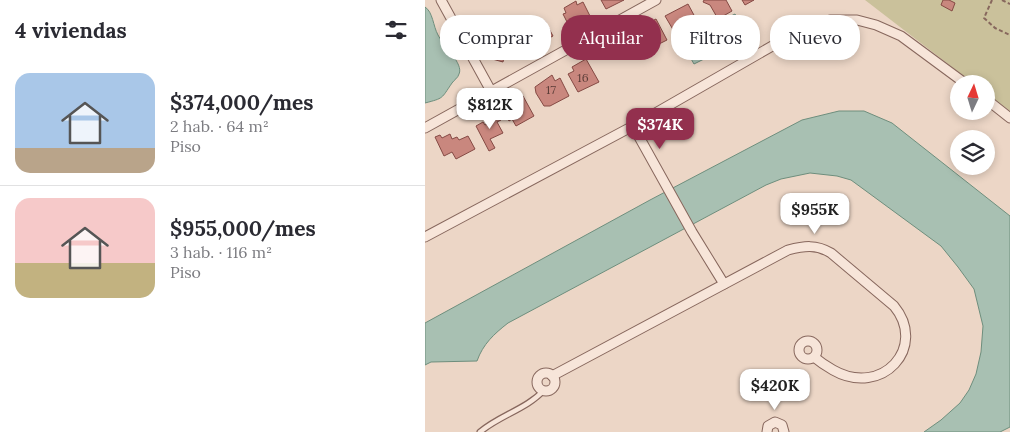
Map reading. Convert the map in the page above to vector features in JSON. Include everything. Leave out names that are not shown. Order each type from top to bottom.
[{"type":"street","points":[[441,0],[491,91]]},
{"type":"street","points":[[425,128],[656,0]]},
{"type":"street","points":[[425,237],[633,126],[781,41],[817,23],[830,20],[857,20],[891,31],[901,36],[954,75]]},
{"type":"street","points":[[995,106],[1010,118]]},
{"type":"street","points":[[633,126],[692,232],[725,284]]},
{"type":"street","points":[[552,376],[788,250],[810,246],[824,249],[831,253],[894,306],[899,312],[906,331],[902,353],[896,363],[877,376],[865,379],[848,377],[829,368],[814,357]]},
{"type":"street","points":[[547,374],[552,376],[555,381],[549,390],[544,390],[538,385],[539,376],[547,374]]},
{"type":"street","points":[[767,432],[768,426],[775,422],[782,426],[784,432]]},
{"type":"lane","points":[[480,432],[490,424],[537,398],[544,390]]},
{"type":"path","points":[[992,0],[984,18],[995,28],[1010,35]]},
{"type":"path","points":[[1002,0],[1010,4]]},
{"type":"shaded area","points":[[865,0],[1010,0],[1010,111],[995,100],[995,75],[962,75]]},
{"type":"shaded area","points":[[425,7],[430,12],[440,38],[440,60],[456,60],[460,70],[458,77],[441,97],[425,103]]},
{"type":"shaded area","points":[[692,60],[702,60],[694,64]]},
{"type":"shaded area","points":[[839,111],[864,111],[892,123],[950,169],[950,175],[958,175],[1010,216],[1010,427],[1000,432],[924,432],[960,403],[969,390],[976,374],[981,352],[983,326],[974,289],[941,246],[851,180],[837,176],[810,173],[781,179],[766,185],[508,323],[482,349],[477,361],[431,362],[425,365],[425,323],[650,200],[802,120]]},
{"type":"building","points":[[601,0],[624,0],[606,9]]},
{"type":"building","points":[[704,0],[726,0],[732,11],[725,15],[716,15],[710,5],[703,2]]},
{"type":"building","points":[[742,0],[754,0],[745,5]]},
{"type":"building","points":[[943,0],[955,3],[952,11],[941,5]]},
{"type":"building","points":[[576,1],[577,5],[583,2],[590,15],[564,15],[566,13],[564,8]]},
{"type":"building","points":[[688,4],[694,15],[671,15],[671,26],[665,16]]},
{"type":"building","points":[[661,29],[667,40],[661,43]]},
{"type":"building","points":[[587,60],[599,82],[578,92],[568,74],[574,71],[572,67]]},
{"type":"building","points":[[552,75],[555,81],[560,78],[569,96],[550,106],[544,106],[536,93],[535,87]]},
{"type":"building","points":[[519,95],[521,98],[523,96],[534,116],[516,126],[512,119],[509,121],[505,113],[511,108],[509,106],[512,104],[510,100]]},
{"type":"building","points":[[496,111],[501,120],[497,122],[503,133],[490,139],[495,148],[489,151],[476,126],[483,122],[485,125],[489,123],[486,116]]},
{"type":"building","points":[[450,134],[452,139],[457,137],[459,140],[468,136],[475,149],[456,159],[452,152],[444,156],[435,137],[440,135],[442,138]]}]
